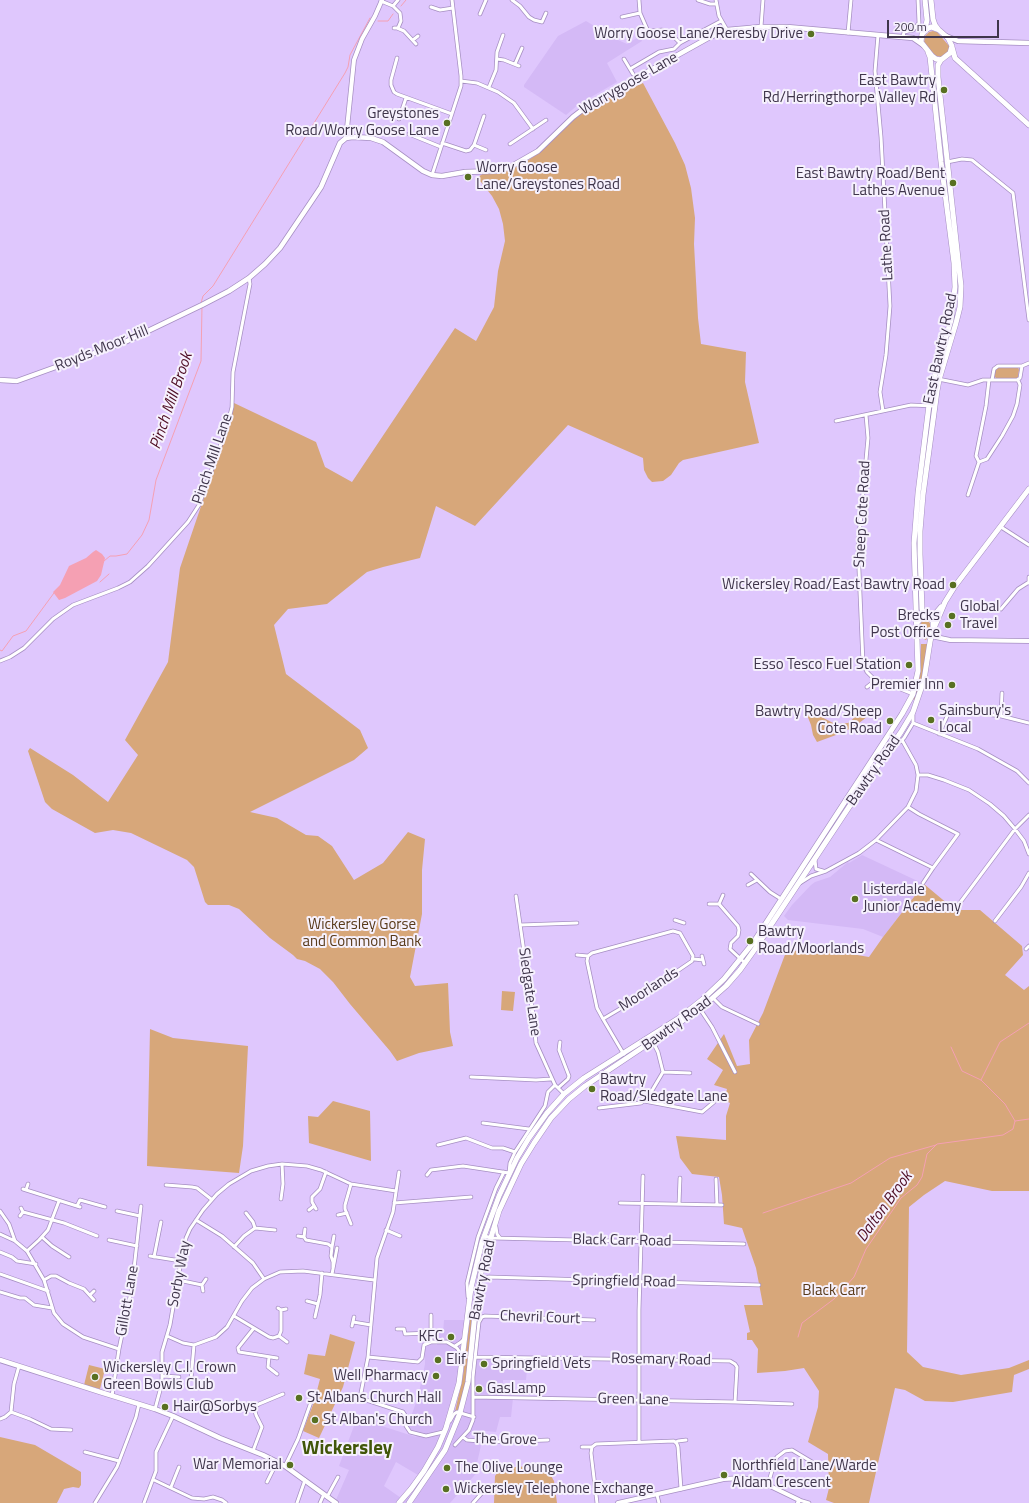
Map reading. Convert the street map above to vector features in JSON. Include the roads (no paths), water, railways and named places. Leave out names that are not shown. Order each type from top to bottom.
[{"type":"main road","points":[[923,46],[920,40],[927,20],[925,0]]},
{"type":"main road","points":[[931,0],[935,25],[952,46],[955,58],[1029,125]]},
{"type":"main road","name":"Worrygoose Lane","points":[[432,175],[442,176],[468,172],[492,172],[510,167],[538,151],[573,117],[590,104],[727,30],[761,27],[787,27],[913,38],[923,32]]},
{"type":"main road","points":[[923,32],[930,27],[939,30]]},
{"type":"main road","points":[[945,36],[958,41],[1029,43]]},
{"type":"main road","points":[[913,38],[936,59],[955,58]]},
{"type":"main road","points":[[943,59],[950,53],[952,46],[958,41]]},
{"type":"main road","name":"East Bawtry Road","points":[[928,52],[944,162]]},
{"type":"main road","name":"East Bawtry Road","points":[[917,623],[914,531],[931,405],[951,320],[955,292],[954,263],[937,72],[938,65],[943,59]]},
{"type":"main road","points":[[346,138],[371,138],[383,142],[423,171],[432,175]]},
{"type":"main road","name":"Royds Moor Hill","points":[[0,380],[17,381],[126,342],[201,306],[249,278],[280,248],[314,200],[340,143],[346,138]]},
{"type":"main road","name":"East Bawtry Road","points":[[929,617],[924,614],[922,609],[920,531],[931,405]]},
{"type":"main road","points":[[917,623],[922,617],[929,617],[936,613],[1029,489]]},
{"type":"main road","name":"Bawtry Road","points":[[399,1503],[418,1480],[438,1447],[446,1429],[459,1383],[469,1303],[475,1271],[484,1236],[507,1173],[547,1113],[564,1094],[600,1068],[679,1018],[703,999],[724,979],[740,960],[753,943],[905,708],[913,694],[925,641],[945,602]]},
{"type":"main road","points":[[929,617],[933,621],[933,628]]},
{"type":"main road","name":"Bawtry Road","points":[[409,1503],[441,1457],[449,1443],[458,1420],[468,1382],[482,1267],[490,1238],[504,1199],[534,1142],[551,1118],[576,1094],[700,1009],[726,986],[745,963],[769,930],[860,790],[894,744],[913,712],[924,680],[925,641],[917,623]]},
{"type":"main road","points":[[885,740],[885,743],[888,745],[894,744]]},
{"type":"main road","points":[[600,1068],[614,1062],[617,1065]]},
{"type":"main road","points":[[488,1224],[495,1225]]},
{"type":"main road","points":[[0,1360],[173,1416],[285,1466],[336,1503]]},
{"type":"street","points":[[393,6],[398,0]]},
{"type":"street","points":[[432,175],[461,86],[452,0]]},
{"type":"street","points":[[480,14],[486,0]]},
{"type":"street","points":[[512,0],[520,6],[529,17],[542,22],[546,13]]},
{"type":"street","points":[[639,0],[640,13],[643,22],[649,31],[662,30],[672,35],[680,43]]},
{"type":"street","points":[[698,0],[710,4],[716,2],[721,21],[727,30]]},
{"type":"street","points":[[761,27],[763,0]]},
{"type":"street","points":[[848,33],[851,0]]},
{"type":"street","points":[[903,37],[904,32],[913,30],[919,23],[918,0]]},
{"type":"street","points":[[346,138],[354,60],[362,39],[381,1],[397,9],[401,18],[396,28],[404,31],[416,44]]},
{"type":"street","points":[[431,7],[440,10],[453,8]]},
{"type":"street","points":[[622,17],[640,13]]},
{"type":"street","points":[[630,69],[659,52],[674,50],[680,43],[721,21]]},
{"type":"street","points":[[489,87],[496,70],[497,52],[503,35]]},
{"type":"street","name":"Lathe Road","points":[[878,35],[876,78],[881,137],[890,306],[886,355],[880,392],[883,411]]},
{"type":"street","points":[[413,40],[418,36]]},
{"type":"street","points":[[515,64],[522,48]]},
{"type":"street","points":[[398,58],[390,80],[395,93],[452,114]]},
{"type":"street","points":[[497,59],[519,66]]},
{"type":"street","points":[[624,60],[633,74]]},
{"type":"street","points":[[860,80],[876,78]]},
{"type":"street","points":[[461,81],[478,83],[489,87],[514,103],[533,129]]},
{"type":"street","points":[[398,119],[406,98]]},
{"type":"street","points":[[442,142],[466,151],[470,150],[474,145],[484,116]]},
{"type":"street","points":[[510,144],[546,120]]},
{"type":"street","points":[[409,134],[441,147]]},
{"type":"street","points":[[474,145],[486,150]]},
{"type":"street","points":[[944,162],[962,159],[972,160],[1013,193],[1029,320]]},
{"type":"street","name":"Pinch Mill Lane","points":[[0,661],[10,657],[24,648],[53,619],[73,605],[130,582],[148,566],[188,522],[201,499],[227,427],[232,407],[233,372],[250,284],[249,278]]},
{"type":"street","points":[[968,495],[979,462],[976,456],[994,369],[998,366],[1022,366],[1029,363]]},
{"type":"street","points":[[979,462],[987,459],[1002,436],[1012,416],[1017,404],[1020,385],[1018,380],[1022,366]]},
{"type":"street","points":[[936,379],[968,385],[983,380],[1018,380]]},
{"type":"street","points":[[836,421],[911,405],[931,405]]},
{"type":"street","name":"Sheep Cote Road","points":[[866,415],[868,438],[858,546],[863,663],[867,672],[876,680]]},
{"type":"street","points":[[1001,527],[1029,546]]},
{"type":"street","points":[[1001,609],[1018,589],[1029,583],[1029,576]]},
{"type":"street","points":[[1005,605],[1009,609]]},
{"type":"street","points":[[925,641],[950,640],[1029,642]]},
{"type":"street","points":[[867,687],[876,680],[913,694]]},
{"type":"street","points":[[1001,716],[1002,693]]},
{"type":"street","points":[[939,734],[949,712],[952,710],[1001,716],[1029,723]]},
{"type":"street","points":[[894,744],[902,740],[913,724],[913,712]]},
{"type":"street","points":[[913,724],[978,749],[1017,772],[1029,783]]},
{"type":"street","points":[[798,885],[811,876],[859,853],[876,840],[908,807],[916,791],[918,775],[916,765],[902,740]]},
{"type":"street","points":[[918,775],[928,775],[969,790],[990,804],[1004,816],[1015,829],[1024,841],[1029,854]]},
{"type":"street","points":[[908,807],[963,836]]},
{"type":"street","points":[[956,908],[1015,829],[1029,815]]},
{"type":"street","points":[[923,883],[958,834]]},
{"type":"street","points":[[876,840],[933,868]]},
{"type":"street","points":[[816,857],[814,862],[816,869],[821,871],[826,870]]},
{"type":"street","points":[[996,921],[1021,887],[1029,873]]},
{"type":"street","points":[[751,874],[770,892],[781,899]]},
{"type":"street","points":[[748,885],[757,880]]},
{"type":"street","points":[[719,904],[723,895]]},
{"type":"street","name":"Sledgate Lane","points":[[516,896],[536,1043],[551,1079],[556,1086]]},
{"type":"street","points":[[710,904],[719,904],[738,926],[738,936],[731,943],[730,949],[740,960],[745,963]]},
{"type":"street","points":[[577,955],[588,956],[673,931],[678,931],[683,923],[676,920]]},
{"type":"street","points":[[520,925],[577,923]]},
{"type":"street","name":"Moorlands","points":[[678,931],[694,959],[704,962],[702,956]]},
{"type":"street","points":[[1026,949],[1029,946]]},
{"type":"street","name":"Moorlands","points":[[588,956],[587,961],[597,1008],[623,1053]]},
{"type":"street","name":"Moorlands","points":[[603,1019],[650,990],[694,959]]},
{"type":"street","points":[[713,998],[722,1007],[758,1024]]},
{"type":"street","points":[[700,1009],[712,1027],[735,1072]]},
{"type":"street","name":"Bawtry Road","points":[[469,1303],[467,1289],[473,1257],[496,1188],[507,1173],[515,1152],[545,1106],[548,1092],[568,1080],[569,1076],[559,1050],[560,1042]]},
{"type":"street","points":[[644,1102],[663,1072],[663,1068],[653,1042]]},
{"type":"street","points":[[623,1053],[628,1055],[636,1053]]},
{"type":"street","points":[[663,1072],[690,1073]]},
{"type":"street","points":[[471,1077],[536,1080],[551,1079]]},
{"type":"street","points":[[556,1086],[564,1094]]},
{"type":"street","points":[[599,1108],[644,1102],[702,1112],[714,1102]]},
{"type":"street","points":[[483,1123],[529,1130]]},
{"type":"street","points":[[438,1145],[466,1138],[492,1148],[503,1148],[515,1152]]},
{"type":"street","points":[[281,1199],[283,1184],[282,1164]]},
{"type":"street","name":"Sorby Way","points":[[155,1409],[163,1376],[162,1358],[186,1238],[196,1220],[211,1200],[223,1189],[244,1175],[268,1166],[282,1164],[306,1166],[326,1172],[351,1184],[396,1192]]},
{"type":"street","points":[[427,1175],[431,1170],[463,1166],[507,1173]]},
{"type":"street","points":[[309,1210],[315,1208],[312,1202],[312,1197],[320,1189],[326,1172]]},
{"type":"street","points":[[399,1172],[393,1212],[378,1251],[374,1280],[368,1357],[359,1397],[403,1412],[407,1418],[406,1426],[410,1432],[426,1436],[431,1434],[435,1435],[446,1429]]},
{"type":"street","points":[[639,1442],[638,1400],[643,1176]]},
{"type":"street","points":[[679,1204],[680,1178]]},
{"type":"street","points":[[716,1178],[717,1205]]},
{"type":"street","points":[[28,1184],[24,1190],[79,1206],[80,1200],[105,1207]]},
{"type":"street","points":[[351,1184],[346,1201],[347,1213],[351,1224]]},
{"type":"street","points":[[166,1185],[197,1188],[211,1200]]},
{"type":"street","points":[[394,1203],[471,1197]]},
{"type":"street","points":[[27,1251],[48,1230],[59,1200]]},
{"type":"street","points":[[620,1203],[722,1205]]},
{"type":"street","name":"Gillott Lane","points":[[112,1396],[132,1287],[141,1206]]},
{"type":"street","points":[[20,1216],[22,1212],[21,1208]]},
{"type":"street","points":[[0,1211],[7,1221],[15,1241]]},
{"type":"street","points":[[117,1211],[140,1216]]},
{"type":"street","points":[[22,1212],[52,1220],[97,1236]]},
{"type":"street","points":[[246,1213],[254,1222],[255,1228]]},
{"type":"street","points":[[338,1215],[347,1213]]},
{"type":"street","points":[[196,1220],[222,1236],[253,1263],[264,1279]]},
{"type":"street","points":[[161,1222],[152,1256],[181,1261]]},
{"type":"street","points":[[495,1225],[497,1234],[500,1238]]},
{"type":"street","points":[[234,1247],[244,1236],[255,1228],[275,1230]]},
{"type":"street","points":[[304,1237],[305,1229]]},
{"type":"street","points":[[386,1230],[400,1236]]},
{"type":"street","points":[[0,1234],[15,1241],[27,1251],[36,1264],[44,1280],[52,1308],[58,1319],[77,1334],[90,1340],[120,1349]]},
{"type":"street","points":[[298,1236],[304,1237],[306,1240],[328,1244],[332,1247]]},
{"type":"street","points":[[334,1236],[331,1256],[334,1268]]},
{"type":"street","name":"Black Carr Road","points":[[484,1236],[490,1238],[744,1244]]},
{"type":"street","points":[[42,1237],[52,1246],[69,1257]]},
{"type":"street","points":[[109,1240],[137,1246]]},
{"type":"street","points":[[332,1274],[337,1248]]},
{"type":"street","points":[[0,1252],[17,1260],[36,1264]]},
{"type":"street","points":[[482,1267],[484,1272],[489,1277]]},
{"type":"street","points":[[167,1336],[183,1343],[194,1345],[208,1341],[220,1335],[248,1293],[264,1279],[280,1272],[289,1271],[322,1273],[374,1280]]},
{"type":"street","points":[[315,1318],[322,1273]]},
{"type":"street","points":[[0,1274],[48,1291]]},
{"type":"street","points":[[44,1280],[51,1276],[56,1276],[80,1287],[94,1300]]},
{"type":"street","name":"Springfield Road","points":[[479,1282],[484,1278],[489,1277],[759,1285]]},
{"type":"street","points":[[203,1291],[202,1285],[206,1279]]},
{"type":"street","points":[[178,1280],[202,1285]]},
{"type":"street","points":[[90,1295],[94,1291]]},
{"type":"street","points":[[0,1292],[25,1298],[34,1305],[52,1308]]},
{"type":"street","points":[[306,1301],[318,1304]]},
{"type":"street","points":[[278,1308],[281,1310],[286,1309]]},
{"type":"street","points":[[279,1336],[281,1331],[281,1310]]},
{"type":"street","points":[[431,1315],[431,1342]]},
{"type":"street","points":[[234,1316],[269,1337],[273,1338],[279,1336]]},
{"type":"street","name":"Bawtry Road","points":[[455,1445],[472,1425],[474,1417],[472,1384],[479,1322],[480,1319],[485,1316]]},
{"type":"street","name":"Chevril Court","points":[[485,1316],[594,1320]]},
{"type":"street","points":[[352,1326],[354,1317]]},
{"type":"street","points":[[353,1322],[371,1325]]},
{"type":"street","points":[[254,1328],[238,1348],[239,1352],[277,1358]]},
{"type":"street","points":[[397,1329],[404,1329],[405,1334],[431,1333]]},
{"type":"street","points":[[279,1336],[287,1342]]},
{"type":"street","points":[[455,1346],[462,1342],[465,1336]]},
{"type":"street","points":[[368,1357],[418,1362],[422,1358],[424,1345],[431,1342],[447,1342],[460,1350],[462,1358]]},
{"type":"street","points":[[191,1379],[194,1345]]},
{"type":"street","points":[[269,1357],[268,1367],[277,1374]]},
{"type":"street","name":"Rosemary Road","points":[[475,1358],[730,1360],[737,1367],[735,1402]]},
{"type":"street","points":[[0,1418],[5,1417],[12,1412],[15,1378],[19,1366]]},
{"type":"street","points":[[163,1376],[179,1377]]},
{"type":"street","points":[[253,1451],[262,1427],[254,1407],[282,1394]]},
{"type":"street","name":"Green Lane","points":[[474,1398],[792,1404]]},
{"type":"street","points":[[285,1466],[298,1439],[311,1402]]},
{"type":"street","points":[[95,1503],[114,1473],[139,1404]]},
{"type":"street","points":[[12,1412],[51,1429],[71,1430]]},
{"type":"street","name":"Bawtry Road","points":[[446,1429],[454,1414],[457,1412],[460,1413]]},
{"type":"street","points":[[460,1413],[474,1417]]},
{"type":"street","points":[[144,1503],[154,1480],[156,1471],[156,1452],[173,1416]]},
{"type":"street","points":[[458,1420],[467,1416]]},
{"type":"street","points":[[64,1430],[64,1436]]},
{"type":"street","points":[[435,1435],[438,1440],[438,1447]]},
{"type":"street","name":"The Grove","points":[[463,1437],[467,1440],[492,1442],[548,1440]]},
{"type":"street","points":[[582,1447],[592,1447],[596,1444],[671,1440],[676,1442],[686,1440]]},
{"type":"street","points":[[676,1442],[678,1447],[681,1489]]},
{"type":"street","points":[[592,1447],[591,1460],[597,1503]]},
{"type":"street","points":[[768,1485],[776,1457],[785,1451],[792,1450],[812,1462]]},
{"type":"street","points":[[85,1452],[119,1461]]},
{"type":"street","points":[[267,1482],[277,1462]]},
{"type":"street","points":[[171,1487],[179,1467]]},
{"type":"street","points":[[320,1503],[338,1477]]},
{"type":"street","points":[[618,1503],[733,1478],[750,1479],[768,1485],[799,1502],[808,1503]]},
{"type":"street","points":[[154,1480],[192,1498],[213,1498],[222,1500],[226,1503]]},
{"type":"street","points":[[297,1503],[306,1480]]},
{"type":"street","points":[[472,1503],[481,1494]]},
{"type":"street","points":[[657,1495],[659,1503]]},
{"type":"waterway","points":[[401,6],[406,0]]},
{"type":"waterway","points":[[378,21],[388,21],[393,14]]},
{"type":"waterway","name":"Pinch Mill Brook","points":[[201,303],[203,296],[213,286],[345,73],[348,67],[350,55],[370,18]]},
{"type":"waterway","name":"Pinch Mill Brook","points":[[104,561],[110,556],[127,554],[142,535],[149,520],[156,480],[201,361],[202,306]]},
{"type":"waterway","points":[[100,582],[109,574]]},
{"type":"waterway","name":"Pinch Mill Brook","points":[[0,650],[2,651],[13,636],[26,631],[54,593]]},
{"type":"waterway","points":[[981,1080],[1000,1042],[1029,1023]]},
{"type":"waterway","points":[[951,1047],[962,1071],[981,1080],[1005,1104],[1015,1121]]},
{"type":"waterway","name":"Dalton Brook","points":[[798,1337],[802,1323],[834,1299],[854,1277],[866,1249],[901,1198],[917,1185],[922,1177],[927,1154],[937,1144],[1003,1135],[1013,1129],[1015,1121],[1029,1119]]},
{"type":"waterway","points":[[763,1213],[851,1183],[890,1158],[936,1145]]},
{"type":"place","name":"Worry Goose Lane/Reresby Drive","points":[[811,34]]},
{"type":"place","name":"East Bawtry Rd/Herringthorpe Valley Rd","points":[[944,90]]},
{"type":"place","name":"Greystones Road/Worry Goose Lane","points":[[447,123]]},
{"type":"place","name":"Worry Goose Lane/Greystones Road","points":[[468,177]]},
{"type":"place","name":"East Bawtry Road/Bent Lathes Avenue","points":[[953,183]]},
{"type":"place","name":"Wickersley Road/East Bawtry Road","points":[[953,585]]},
{"type":"place","name":"Global Travel","points":[[952,616]]},
{"type":"place","name":"Brecks Post Office","points":[[948,625]]},
{"type":"place","name":"Esso Tesco Fuel Station","points":[[909,665]]},
{"type":"place","name":"Premier Inn","points":[[952,685]]},
{"type":"place","name":"Sainsbury's Local","points":[[931,720]]},
{"type":"place","name":"Bawtry Road/Sheep Cote Road","points":[[890,721]]},
{"type":"place","name":"Listerdale Junior Academy","points":[[855,899]]},
{"type":"place","name":"Bawtry Road/Moorlands","points":[[750,941]]},
{"type":"place","name":"Bawtry Road/Sledgate Lane","points":[[592,1089]]},
{"type":"place","name":"KFC","points":[[451,1337]]},
{"type":"place","name":"Elif","points":[[438,1360]]},
{"type":"place","name":"Springfield Vets","points":[[484,1364]]},
{"type":"place","name":"Well Pharmacy","points":[[436,1376]]},
{"type":"place","name":"Wickersley C.I. Crown Green Bowls Club","points":[[95,1377]]},
{"type":"place","name":"GasLamp","points":[[479,1389]]},
{"type":"place","name":"St Albans Church Hall","points":[[299,1398]]},
{"type":"place","name":"Hair@Sorbys","points":[[165,1407]]},
{"type":"place","name":"St Alban's Church","points":[[315,1420]]},
{"type":"place","name":"War Memorial","points":[[290,1465]]},
{"type":"place","name":"The Olive Lounge","points":[[447,1468]]},
{"type":"place","name":"Northfield Lane/Warde Aldam Crescent","points":[[724,1475]]},
{"type":"place","name":"Wickersley Telephone Exchange","points":[[446,1489]]},
{"type":"district","name":"Wickersley","points":[[347,1449]]},
{"type":"park label","name":"Wickersley Gorse and Common Bank","points":[[362,934]]},
{"type":"park label","name":"Black Carr","points":[[834,1291]]}]
